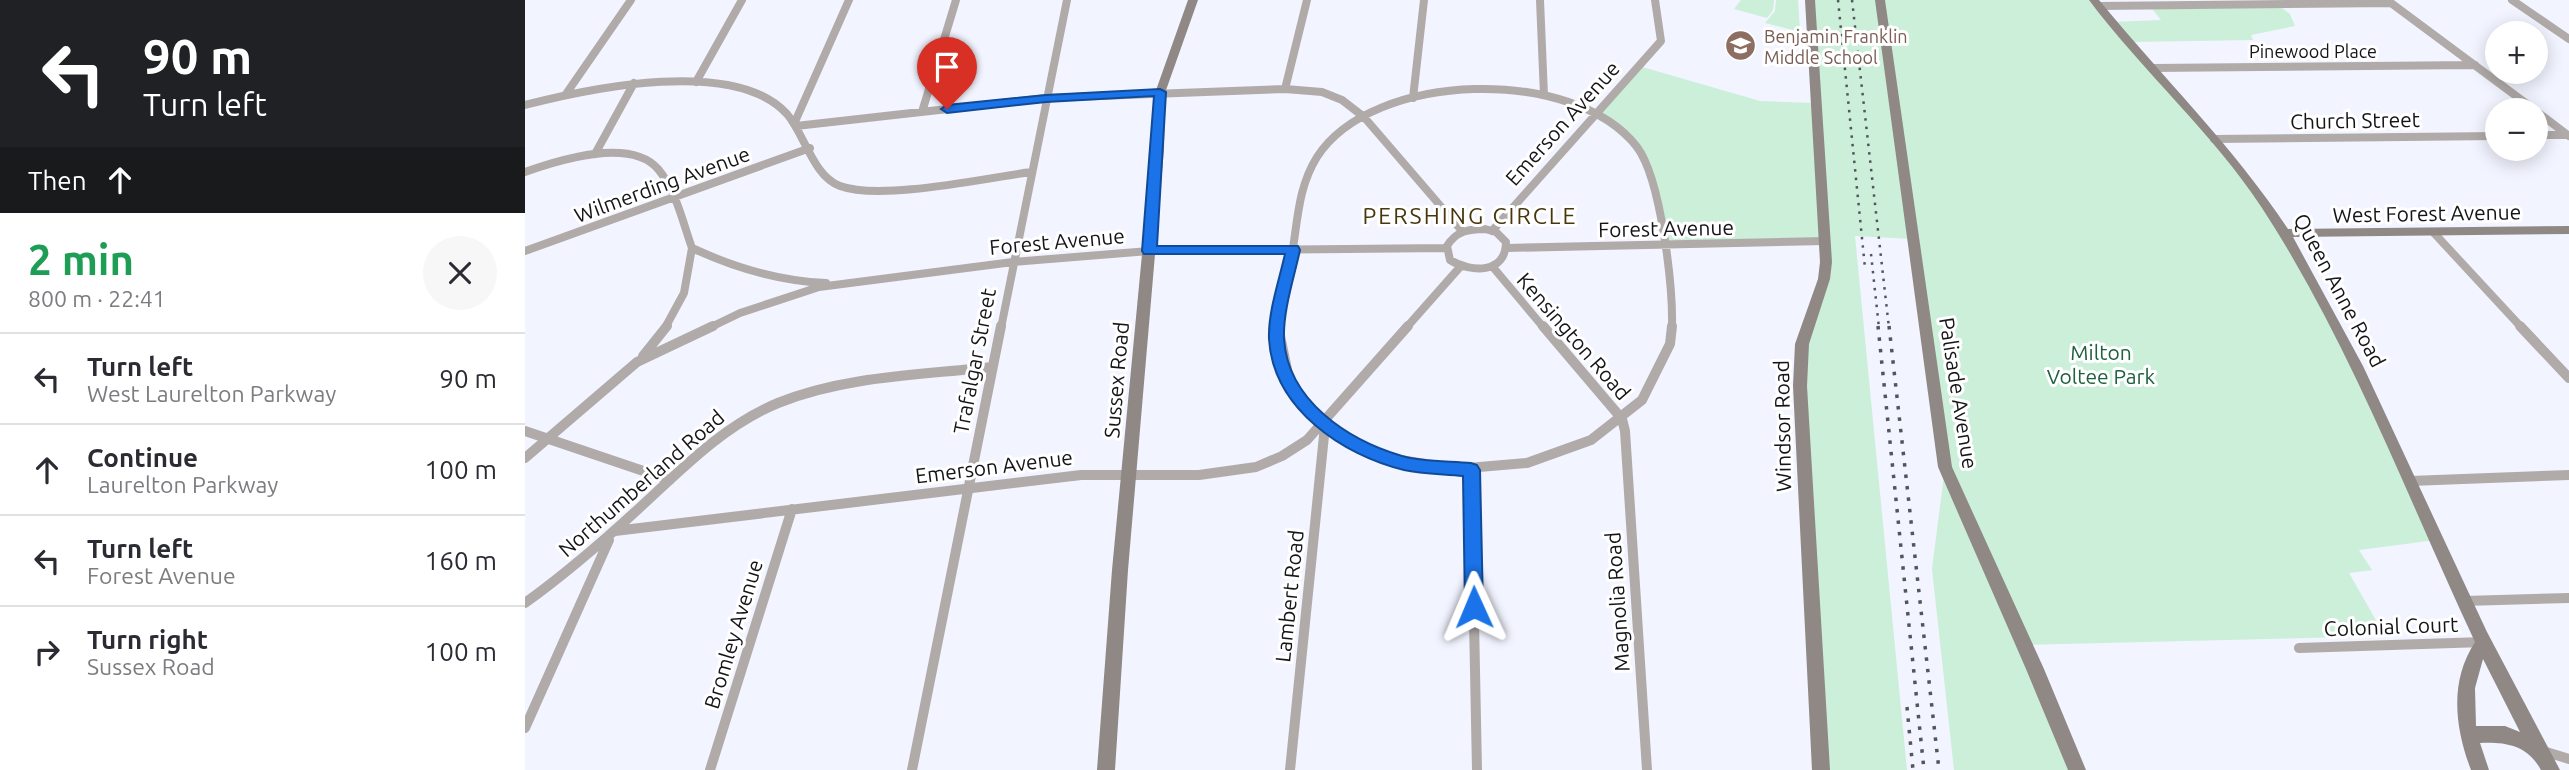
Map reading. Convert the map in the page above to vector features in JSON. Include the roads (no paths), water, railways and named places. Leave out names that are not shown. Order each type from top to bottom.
[{"type":"street","points":[[566,94],[631,0]]},
{"type":"street","points":[[696,82],[741,0]]},
{"type":"street","points":[[795,125],[849,0]]},
{"type":"street","points":[[922,112],[956,0]]},
{"type":"street","name":"Trafalgar Street","points":[[912,770],[1067,0]]},
{"type":"street","name":"Sussex Road","points":[[1106,770],[1160,92],[1193,0]]},
{"type":"street","points":[[1285,89],[1307,0]]},
{"type":"street","points":[[1413,98],[1424,0]]},
{"type":"street","points":[[1540,0],[1544,95]]},
{"type":"street","name":"Emerson Avenue","points":[[1492,231],[1661,41],[1654,0]]},
{"type":"street","name":"Windsor Road","points":[[1810,0],[1825,241],[1824,279],[1802,344],[1800,386],[1821,770]]},
{"type":"street","name":"Palisade Avenue","points":[[1880,0],[1945,467],[2077,770]]},
{"type":"street","points":[[2512,0],[2569,39]]},
{"type":"street","points":[[2097,3],[2389,1],[2518,98]]},
{"type":"street","name":"Queen Anne Road","points":[[2097,3],[2245,175],[2285,233],[2342,335],[2464,601],[2551,770]]},
{"type":"street","name":"Pinewood Place","points":[[2152,68],[2475,65]]},
{"type":"street","points":[[525,105],[566,94],[634,83],[696,82],[731,87],[760,96],[783,110],[829,180],[848,189],[887,190],[1031,172]]},
{"type":"street","points":[[595,154],[634,83]]},
{"type":"street","points":[[795,125],[1046,98],[1285,89],[1322,92],[1334,96],[1364,117],[1462,232]]},
{"type":"street","points":[[1473,89],[1511,89],[1544,95],[1596,114],[1625,135],[1649,167],[1654,180],[1672,315],[1670,344],[1658,376],[1624,425],[1564,452],[1517,466],[1471,470],[1430,468],[1383,457],[1360,448],[1323,424],[1291,388],[1279,356],[1277,321],[1307,173],[1325,148],[1364,117],[1413,98],[1473,89]]},
{"type":"street","points":[[2548,120],[2569,135]]},
{"type":"street","points":[[2548,135],[2569,135]]},
{"type":"street","name":"Church Street","points":[[2214,139],[2485,136]]},
{"type":"street","name":"Wilmerding Avenue","points":[[526,253],[810,148]]},
{"type":"street","points":[[525,172],[559,160],[595,154],[632,155],[652,163],[673,198],[692,248],[689,279],[681,303],[667,327],[638,362],[525,458]]},
{"type":"street","points":[[1476,228],[1492,231],[1501,236],[1507,248],[1503,258],[1492,266],[1477,270],[1460,267],[1450,260],[1446,248],[1450,240],[1462,232],[1476,228]]},
{"type":"street","name":"West Forest Avenue","points":[[2285,233],[2569,230]]},
{"type":"street","points":[[2434,233],[2569,378]]},
{"type":"street","name":"Forest Avenue","points":[[1507,248],[1825,241]]},
{"type":"street","points":[[692,248],[748,272],[793,281],[840,283]]},
{"type":"street","name":"Forest Avenue","points":[[840,283],[1013,262],[1149,251],[1446,248]]},
{"type":"street","name":"Kensington Road","points":[[1492,266],[1624,425]]},
{"type":"street","name":"Emerson Avenue","points":[[613,533],[1081,475],[1129,472],[1220,474],[1247,471],[1279,459],[1295,449],[1323,424],[1460,267]]},
{"type":"street","points":[[638,362],[740,313],[797,293],[840,283]]},
{"type":"street","name":"Northumberland Road","points":[[525,603],[583,560],[670,480],[731,429],[753,415],[797,396],[838,386],[992,367]]},
{"type":"street","name":"Lambert Road","points":[[1290,770],[1323,424]]},
{"type":"street","name":"Magnolia Road","points":[[1624,425],[1647,770]]},
{"type":"street","points":[[525,431],[670,480]]},
{"type":"street","points":[[1471,470],[1478,770]]},
{"type":"street","points":[[2410,481],[2569,475]]},
{"type":"street","name":"Bromley Avenue","points":[[710,770],[792,509]]},
{"type":"street","points":[[525,728],[613,533]]},
{"type":"street","name":"Colonial Court","points":[[2464,601],[2569,597]]},
{"type":"street","points":[[2480,770],[2468,735],[2465,711],[2468,678],[2474,656],[2484,642]]},
{"type":"street","name":"Colonial Court","points":[[2299,648],[2484,642]]},
{"type":"street","points":[[2468,735],[2505,734],[2539,750],[2569,759]]},
{"type":"railway","points":[[1838,0],[1865,268]]},
{"type":"railway","points":[[1852,0],[1889,328]]},
{"type":"railway","points":[[1871,254],[1879,328]]},
{"type":"railway","points":[[1878,326],[1924,770]]},
{"type":"railway","points":[[1889,326],[1939,770]]},
{"type":"railway","points":[[1907,707],[1913,770]]},
{"type":"place","name":"Benjamin Franklin Middle School","points":[[1741,46]]},
{"type":"district","name":"PERSHING CIRCLE","points":[[1470,215]]},
{"type":"park label","name":"Milton Voltee Park","points":[[2101,364]]}]
